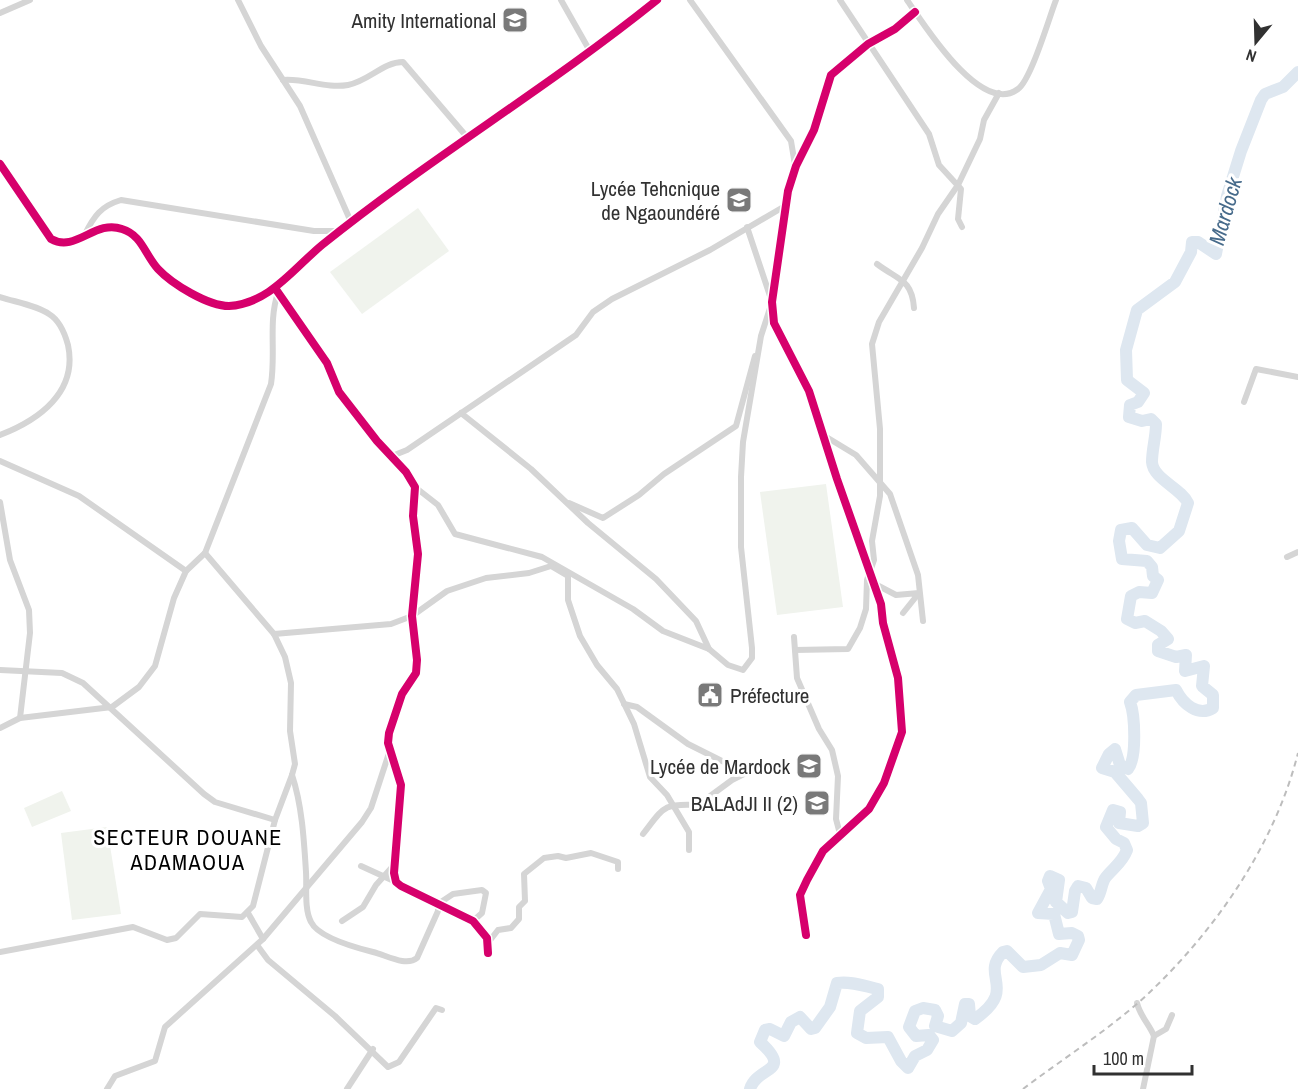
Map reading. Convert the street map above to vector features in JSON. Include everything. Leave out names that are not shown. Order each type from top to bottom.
[{"type":"street","points":[[0,13],[30,0]]},
{"type":"street","points":[[238,0],[261,46],[300,106],[351,222]]},
{"type":"street","points":[[561,0],[591,52]]},
{"type":"street","points":[[0,164],[51,239],[60,244],[72,243],[85,234],[111,226],[131,232],[158,269],[193,295],[228,306],[252,301],[276,290],[351,222],[467,137],[591,52],[657,0]]},
{"type":"street","points":[[690,0],[791,141],[796,166]]},
{"type":"street","points":[[840,0],[929,134],[939,165],[958,184],[962,196],[958,219],[962,227]]},
{"type":"street","points":[[907,0],[952,62],[977,85],[999,93],[1017,90],[1026,78],[1056,0]]},
{"type":"street","points":[[561,498],[603,518],[639,495],[663,474],[736,426],[772,302],[785,206],[796,166],[814,130],[831,75],[868,44],[895,29],[915,12]]},
{"type":"street","points":[[283,80],[294,79],[328,86],[350,85],[363,81],[393,62],[403,62],[467,137]]},
{"type":"street","points":[[795,650],[848,649],[860,628],[866,609],[870,571],[874,560],[872,541],[880,484],[880,429],[872,344],[879,322],[922,248],[938,213],[958,184],[980,140],[984,120],[999,93]]},
{"type":"street","points":[[85,234],[96,213],[110,203],[121,200],[314,231],[340,231]]},
{"type":"street","points":[[392,456],[407,450],[576,335],[593,312],[612,299],[710,250],[785,206]]},
{"type":"street","points":[[747,227],[772,302],[774,323],[802,374],[870,571],[898,678],[902,732],[884,783],[869,809],[841,838],[823,851],[801,896],[806,935]]},
{"type":"street","points":[[877,264],[902,280],[912,290],[914,308]]},
{"type":"street","points":[[276,290],[327,363],[339,392],[406,472],[415,487],[438,505],[455,534],[542,557],[633,609],[663,631],[709,649],[736,669],[743,670],[752,658],[742,565],[740,498],[743,442],[761,336]]},
{"type":"street","points":[[0,728],[20,718],[112,707],[139,687],[155,666],[174,598],[186,571],[205,554],[271,384],[275,360],[276,290]]},
{"type":"street","points":[[0,297],[49,314],[65,333],[71,358],[65,384],[51,407],[25,426],[0,435]]},
{"type":"street","points":[[1244,402],[1256,369],[1298,377]]},
{"type":"street","points":[[461,413],[531,469],[561,498],[656,579],[696,621],[709,649]]},
{"type":"street","points":[[823,434],[856,455],[890,494],[918,575],[923,621]]},
{"type":"street","points":[[0,461],[78,496],[186,571]]},
{"type":"street","points":[[396,882],[394,865],[401,785],[390,750],[389,733],[402,694],[416,673],[416,642],[412,616],[418,554],[413,516],[415,487]]},
{"type":"street","points":[[0,502],[10,560],[29,610],[30,633],[20,718]]},
{"type":"street","points":[[1287,557],[1298,552]]},
{"type":"street","points":[[205,554],[274,634],[285,657],[291,683],[290,731],[295,764],[274,820],[248,914],[263,939]]},
{"type":"street","points":[[274,634],[373,626],[401,621],[412,616],[447,591],[486,578],[528,573],[551,566],[567,576],[568,600],[580,636],[624,704],[634,724],[650,777],[668,795],[689,832],[689,850]]},
{"type":"street","points":[[874,584],[896,595],[919,593]]},
{"type":"street","points":[[903,613],[919,593]]},
{"type":"street","points":[[794,637],[797,678],[815,722],[832,750],[838,776],[836,819],[841,838]]},
{"type":"street","points":[[0,670],[62,673],[83,683],[215,802],[274,820]]},
{"type":"street","points":[[624,704],[637,707],[688,744],[746,773],[732,780],[698,805],[680,802],[660,812],[643,834]]},
{"type":"street","points":[[106,1089],[115,1076],[155,1061],[165,1027],[263,939],[371,808],[390,750]]},
{"type":"street","points":[[292,775],[298,791],[311,923],[319,930],[345,943],[406,962],[417,958],[436,918],[438,904],[453,894],[482,890],[487,898],[480,916],[473,921]]},
{"type":"street","points":[[487,938],[491,939],[498,930],[506,931],[512,928],[519,920],[519,907],[525,901],[524,874],[544,858],[558,856],[566,858],[574,854],[591,853],[618,862],[618,869]]},
{"type":"street","points":[[342,921],[363,907],[384,875],[394,865]]},
{"type":"street","points":[[361,866],[384,875],[473,921],[487,938],[488,953]]},
{"type":"street","points":[[0,952],[133,927],[167,939],[176,938],[200,914],[242,917],[248,914]]},
{"type":"street","points":[[257,945],[268,960],[373,1049],[384,1064],[394,1066],[436,1008],[442,1010]]},
{"type":"street","points":[[1137,1003],[1140,1016],[1152,1028],[1154,1036],[1143,1089]]},
{"type":"street","points":[[1154,1036],[1166,1029],[1172,1015]]},
{"type":"street","points":[[347,1089],[373,1049]]},
{"type":"shaded area","points":[[418,208],[449,251],[362,314],[330,272]]},
{"type":"shaded area","points":[[826,484],[843,607],[777,615],[760,492]]},
{"type":"shaded area","points":[[62,791],[71,811],[32,827],[24,808]]},
{"type":"shaded area","points":[[107,827],[121,914],[72,920],[61,833]]},
{"type":"waterway","name":"Mardock","points":[[750,1089],[759,1076],[774,1064],[770,1052],[760,1042],[765,1030],[770,1029],[784,1036],[791,1022],[800,1017],[811,1029],[815,1028],[830,1007],[837,983],[852,983],[878,989],[878,997],[860,1011],[857,1033],[866,1038],[888,1037],[901,1061],[908,1068],[915,1056],[927,1050],[933,1040],[929,1035],[916,1036],[909,1027],[915,1011],[923,1008],[935,1010],[938,1016],[935,1026],[952,1031],[961,1023],[965,1004],[969,1004],[970,1016],[975,1019],[995,999],[997,991],[995,968],[1003,952],[1007,951],[1023,967],[1041,965],[1060,953],[1072,955],[1079,940],[1078,936],[1072,933],[1059,934],[1054,914],[1038,913],[1051,889],[1048,881],[1050,876],[1059,880],[1056,902],[1068,913],[1072,912],[1078,886],[1086,888],[1092,898],[1097,899],[1104,879],[1120,862],[1127,850],[1124,843],[1116,839],[1106,827],[1113,810],[1120,812],[1119,823],[1138,826],[1143,823],[1141,803],[1115,772],[1102,768],[1109,754],[1115,749],[1120,765],[1128,769],[1131,763],[1134,736],[1130,702],[1136,695],[1176,690],[1192,708],[1202,711],[1213,708],[1213,695],[1202,686],[1204,666],[1185,671],[1186,655],[1176,657],[1158,651],[1158,645],[1168,639],[1161,631],[1145,621],[1135,623],[1127,619],[1131,596],[1139,592],[1152,593],[1158,580],[1153,576],[1152,567],[1147,561],[1122,559],[1119,541],[1121,530],[1132,528],[1147,545],[1160,548],[1179,531],[1188,503],[1154,468],[1152,457],[1156,424],[1151,419],[1142,421],[1129,417],[1130,405],[1138,402],[1144,393],[1127,380],[1126,350],[1137,310],[1175,282],[1191,252],[1192,242],[1198,242],[1216,254],[1227,196],[1241,151],[1261,100],[1265,94],[1283,87],[1298,72]]},
{"type":"railway","points":[[1023,1089],[1135,1005],[1175,967],[1198,940],[1220,912],[1259,852],[1275,820],[1298,753]]},
{"type":"cycle path","points":[[0,164],[51,239],[69,242],[103,228],[122,229],[134,236],[158,269],[181,287],[220,305],[243,304],[269,292],[322,245],[363,213],[574,63],[657,0]]},
{"type":"cycle path","points":[[806,935],[800,895],[807,880],[823,851],[869,809],[884,783],[902,732],[898,678],[883,623],[881,604],[809,391],[774,323],[772,302],[788,191],[796,166],[814,130],[831,75],[868,44],[895,29],[915,12]]},
{"type":"cycle path","points":[[275,288],[327,363],[339,392],[377,441],[406,472],[415,487],[413,516],[418,554],[412,616],[417,660],[416,673],[402,694],[388,743],[401,785],[394,873],[396,882],[401,886],[473,921],[487,938],[488,953]]},
{"type":"place","name":"Amity International","points":[[515,20]]},
{"type":"place","name":"Lycée Tehcnique de Ngaoundéré","points":[[739,200]]},
{"type":"place","name":"Préfecture","points":[[710,695]]},
{"type":"place","name":"Lycée de Mardock","points":[[809,766]]},
{"type":"place","name":"BALAdJI II (2)","points":[[817,803]]},
{"type":"district","name":"SECTEUR DOUANE ADAMAOUA","points":[[188,850]]}]
